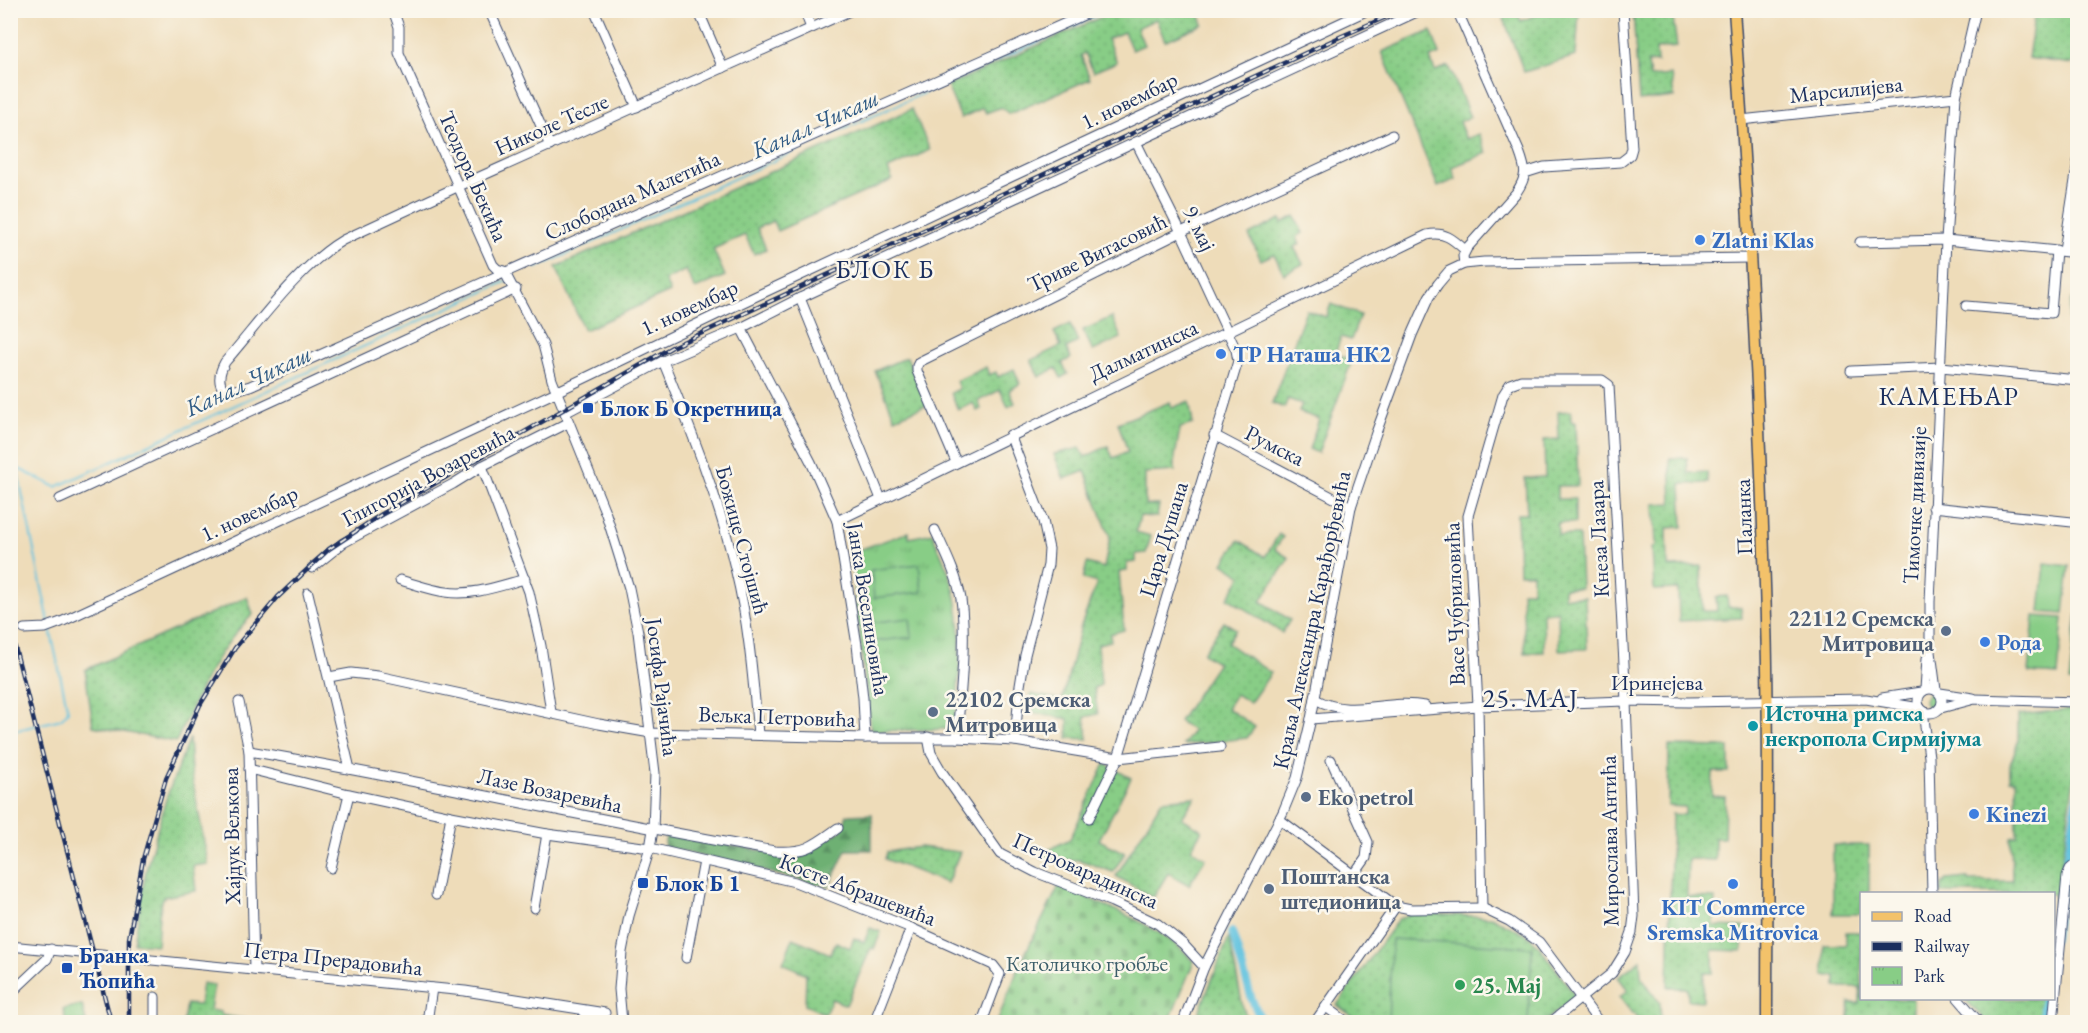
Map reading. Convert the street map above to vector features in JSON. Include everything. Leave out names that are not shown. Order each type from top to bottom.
[{"type":"main road","name":"Паланка","points":[[1734,10],[1750,258],[1765,588],[1767,1023]]},
{"type":"street","name":"Теодора Бекића","points":[[393,10],[399,27],[399,53],[493,265],[506,273],[543,345],[556,392],[565,413]]},
{"type":"street","points":[[489,10],[550,146]]},
{"type":"street","points":[[594,10],[637,107]]},
{"type":"street","points":[[698,10],[723,68]]},
{"type":"street","points":[[804,10],[812,28]]},
{"type":"street","name":"Николе Тесле","points":[[220,382],[225,362],[292,284],[325,250],[457,187],[852,10]]},
{"type":"street","name":"Слободана Малетића","points":[[220,382],[224,390],[236,390],[250,386],[1095,10]]},
{"type":"street","name":"1. новембар","points":[[24,629],[45,628],[62,622],[1368,10]]},
{"type":"street","name":"1. новембар","points":[[565,413],[663,361],[741,328],[800,298],[1421,10]]},
{"type":"street","points":[[1457,10],[1519,152],[1525,173],[1516,193],[1465,250],[1464,264],[1750,258]]},
{"type":"street","points":[[1525,173],[1544,167],[1621,162],[1630,155],[1632,148],[1623,10]]},
{"type":"street","points":[[1946,240],[1956,97],[1976,10]]},
{"type":"street","name":"Марсилијева","points":[[1741,120],[1956,97]]},
{"type":"street","name":"Триве Витасовић","points":[[956,462],[917,371],[919,362],[1181,232],[1392,135]]},
{"type":"street","name":"9. мај","points":[[1136,142],[1227,332]]},
{"type":"street","points":[[1966,306],[2051,313],[2060,250],[2077,179],[2078,161]]},
{"type":"street","name":"Далматинска","points":[[837,520],[1427,235],[1436,233],[1446,235],[1465,250]]},
{"type":"street","points":[[1860,242],[1946,240],[2078,253]]},
{"type":"street","name":"Тимочке дивизије","points":[[1923,691],[1930,644],[1933,507],[1946,240]]},
{"type":"street","name":"Краља Александра Карађорђевића","points":[[1183,1023],[1204,967],[1279,819],[1300,768],[1351,507],[1395,377],[1429,297],[1449,271],[1464,264]]},
{"type":"street","points":[[60,499],[515,288]]},
{"type":"street","points":[[800,298],[881,499]]},
{"type":"street","name":"Јанка Веселиновића","points":[[741,328],[811,462],[837,520],[857,645],[864,698],[866,738]]},
{"type":"street","name":"Цара Душана","points":[[1089,818],[1118,758],[1238,361],[1236,350],[1227,332]]},
{"type":"street","name":"Божице Стојшић","points":[[663,361],[698,449],[734,563],[746,626],[758,735]]},
{"type":"street","points":[[1851,371],[1941,368],[2078,380]]},
{"type":"street","name":"Васе Чубриловића","points":[[1482,908],[1478,706],[1468,516],[1503,395],[1510,384],[1521,380],[1602,380]]},
{"type":"street","name":"Кнеза Лазара","points":[[1602,380],[1609,386],[1626,701]]},
{"type":"street","name":"Јосифа Рајачића","points":[[565,413],[606,514],[629,588],[638,632],[655,773],[650,848],[629,916],[617,993],[605,1017]]},
{"type":"street","name":"Глигорија Возаревића","points":[[312,568],[343,543],[482,466],[568,423]]},
{"type":"street","points":[[1010,435],[1043,521],[1049,549],[1025,655],[1015,741]]},
{"type":"street","name":"Румска","points":[[1214,435],[1351,507]]},
{"type":"street","points":[[482,466],[525,579],[541,646],[551,712]]},
{"type":"street","points":[[1933,507],[2072,522]]},
{"type":"street","points":[[935,530],[961,599],[962,640],[957,738]]},
{"type":"street","points":[[400,580],[446,592],[467,593],[485,591],[525,579]]},
{"type":"street","points":[[308,594],[350,769]]},
{"type":"street","name":"Тимочке дивизије","points":[[1930,644],[1938,691]]},
{"type":"street","name":"Вељка Петровића","points":[[329,677],[351,673],[378,676],[598,724],[651,733],[866,738],[928,737],[1015,741],[1118,758],[1220,747]]},
{"type":"street","points":[[1923,691],[1918,698],[1929,756]]},
{"type":"street","points":[[1874,700],[1923,691],[1938,691],[1975,699],[2078,702]]},
{"type":"street","points":[[1932,892],[1929,756],[1931,728],[1943,700],[1938,691]]},
{"type":"street","name":"Иринејева","points":[[1315,699],[1326,705],[1345,709],[1401,703],[1439,709]]},
{"type":"street","points":[[1874,700],[1921,709],[1930,713],[1975,699]]},
{"type":"street","name":"Иринејева","points":[[1311,719],[1478,706],[1626,701],[1874,700]]},
{"type":"street","name":"Мирослава Антића","points":[[1551,1023],[1612,973],[1625,952],[1632,932],[1634,916],[1626,701]]},
{"type":"street","name":"Хајдук Вељкова","points":[[239,702],[249,752],[254,970]]},
{"type":"street","name":"Петроварадинска","points":[[928,737],[928,746],[942,772],[1000,854],[1035,872],[1112,902],[1158,924],[1183,944],[1204,967]]},
{"type":"street","name":"Лазе Возаревића","points":[[249,752],[350,769],[653,830],[775,851],[790,852],[807,849],[838,828]]},
{"type":"street","points":[[1331,760],[1368,842],[1366,858],[1354,874]]},
{"type":"street","name":"Лазе Возаревића","points":[[249,769],[451,816],[547,834],[650,848],[704,861]]},
{"type":"street","points":[[331,868],[349,794]]},
{"type":"street","points":[[436,895],[451,816]]},
{"type":"street","points":[[1279,819],[1396,906],[1411,909],[1482,908],[1502,917],[1539,942],[1599,1023]]},
{"type":"street","points":[[534,908],[547,834]]},
{"type":"street","points":[[686,958],[704,861]]},
{"type":"street","name":"Косте Абрашевића","points":[[704,861],[795,882],[911,928],[993,965],[1000,974],[982,1023]]},
{"type":"street","points":[[2053,1023],[2067,876],[2070,869],[2078,862]]},
{"type":"street","points":[[1315,1023],[1396,906]]},
{"type":"street","points":[[875,1020],[911,928]]},
{"type":"street","name":"Петра Прерадовића","points":[[10,946],[432,988],[569,1008],[605,1017],[616,1011],[623,1020]]},
{"type":"street","points":[[10,994],[47,959],[51,949]]},
{"type":"street","name":"Јосифа Рајачића","points":[[620,975],[623,1020]]},
{"type":"street","points":[[427,1023],[432,988]]},
{"type":"street","points":[[154,1023],[155,997]]},
{"type":"street","points":[[1959,1000],[1979,1023]]},
{"type":"street","points":[[1326,1007],[1347,1023]]},
{"type":"green space","points":[[1115,11],[1198,11],[1203,24],[1165,41],[1156,19],[1137,28],[1144,45],[1132,50],[1124,32],[1107,39],[1117,62],[1093,72],[1085,53],[1081,55],[1090,79],[1009,114],[1001,107],[986,113],[983,108],[961,118],[947,86]]},
{"type":"green space","points":[[1516,11],[1521,21],[1546,11],[1579,11],[1576,56],[1524,72],[1502,14]]},
{"type":"green space","points":[[1633,11],[1672,11],[1677,47],[1656,49],[1657,62],[1648,63],[1650,77],[1671,75],[1674,97],[1639,101]]},
{"type":"green space","points":[[2035,11],[2077,11],[2077,56],[2072,64],[2028,58]]},
{"type":"green space","points":[[1431,31],[1440,54],[1430,58],[1435,71],[1449,66],[1470,117],[1459,122],[1466,139],[1479,134],[1487,153],[1452,167],[1456,179],[1438,187],[1382,52]]},
{"type":"green space","points":[[912,109],[930,150],[888,169],[892,180],[777,231],[773,221],[757,228],[766,249],[754,254],[745,235],[713,249],[725,276],[695,289],[686,270],[665,280],[670,292],[584,330],[556,267]]},
{"type":"green space","points":[[1295,216],[1303,233],[1297,237],[1300,244],[1294,247],[1303,264],[1284,274],[1274,254],[1261,260],[1249,235],[1280,219],[1282,223]]},
{"type":"green space","points":[[2071,299],[2077,300],[2077,321],[2068,319]]},
{"type":"green space","points":[[1331,304],[1360,315],[1351,340],[1341,337],[1335,354],[1352,360],[1318,453],[1309,449],[1319,419],[1299,412],[1302,404],[1288,399],[1284,408],[1272,403],[1306,310],[1326,317]]},
{"type":"green space","points":[[1112,317],[1121,338],[1093,351],[1083,330]]},
{"type":"green space","points":[[1070,324],[1078,342],[1066,348],[1071,358],[1062,363],[1068,374],[1061,378],[1056,368],[1039,377],[1031,360],[1061,346],[1054,332]]},
{"type":"green space","points":[[907,357],[927,405],[895,418],[875,371]]},
{"type":"green space","points":[[986,367],[989,375],[996,372],[998,377],[1014,369],[1020,384],[1009,390],[1015,403],[1008,407],[1000,390],[978,401],[981,409],[977,411],[973,403],[958,410],[951,393],[959,389],[956,381]]},
{"type":"green space","points":[[1189,401],[1193,424],[1180,428],[1175,471],[1145,473],[1145,505],[1159,505],[1157,517],[1140,516],[1136,532],[1151,536],[1146,553],[1136,554],[1136,562],[1127,563],[1127,571],[1119,572],[1124,630],[1110,634],[1111,641],[1098,644],[1101,685],[1094,688],[1098,714],[1085,717],[1088,739],[1068,738],[1068,719],[1028,712],[1031,694],[1062,700],[1081,626],[1097,583],[1083,579],[1087,563],[1104,568],[1110,537],[1085,471],[1064,479],[1054,454],[1080,448],[1085,457],[1108,446],[1113,458],[1128,452],[1118,423],[1170,402],[1172,408]]},
{"type":"green space","points":[[1571,411],[1571,422],[1576,422],[1578,486],[1557,486],[1557,499],[1575,499],[1575,523],[1558,523],[1558,535],[1579,535],[1581,588],[1564,588],[1564,597],[1585,597],[1587,649],[1559,650],[1558,612],[1543,612],[1544,652],[1525,653],[1522,591],[1532,591],[1532,573],[1519,573],[1517,514],[1527,514],[1525,478],[1545,477],[1544,440],[1559,439],[1558,412]]},
{"type":"green space","points":[[1670,458],[1687,458],[1688,473],[1707,472],[1708,483],[1681,484],[1683,527],[1667,528],[1668,567],[1701,566],[1703,611],[1717,611],[1716,597],[1727,596],[1728,607],[1741,607],[1742,618],[1679,621],[1678,589],[1654,590],[1652,547],[1656,546],[1654,504],[1672,503]]},
{"type":"green space","points":[[909,532],[909,538],[932,533],[955,594],[960,650],[954,729],[871,731],[850,553]]},
{"type":"green space","points":[[1279,534],[1283,537],[1275,549],[1289,558],[1261,601],[1290,620],[1282,633],[1228,598],[1242,576],[1223,563],[1239,540],[1265,557]]},
{"type":"green space","points":[[2045,563],[2069,566],[2064,614],[2040,612]]},
{"type":"green space","points":[[919,564],[922,592],[874,598],[871,570]]},
{"type":"green space","points":[[247,597],[253,614],[217,659],[176,742],[93,726],[85,670]]},
{"type":"green space","points":[[2077,614],[2077,683],[2069,682]]},
{"type":"green space","points":[[2034,616],[2063,618],[2058,675],[2029,673]]},
{"type":"green space","points":[[910,618],[912,637],[870,642],[868,623]]},
{"type":"green space","points":[[1224,622],[1236,629],[1227,643],[1271,673],[1250,703],[1236,694],[1227,708],[1255,727],[1247,738],[1183,745],[1193,731],[1179,721],[1218,663],[1203,653]]},
{"type":"green space","points":[[1928,694],[1934,694],[1938,701],[1934,708],[1928,708],[1924,704],[1924,698]]},
{"type":"green space","points":[[2077,709],[2077,756],[2055,913],[2055,892],[1941,892],[1942,885],[1947,880],[1968,878],[1969,881],[2012,881],[2011,837],[2017,836],[2016,780],[2010,779],[2010,765],[2018,742],[2018,715]]},
{"type":"green space","points":[[189,738],[191,771],[208,864],[193,866],[196,891],[163,897],[157,945],[134,943],[146,870],[166,799]]},
{"type":"green space","points":[[1669,746],[1729,747],[1729,772],[1713,772],[1712,796],[1725,797],[1724,838],[1715,838],[1715,860],[1688,859],[1687,897],[1715,898],[1714,926],[1743,927],[1742,951],[1713,950],[1713,973],[1704,973],[1703,1001],[1688,1000],[1688,988],[1668,988],[1672,814],[1685,815],[1685,807],[1668,806]]},
{"type":"green space","points":[[1105,764],[1131,778],[1099,840],[1125,853],[1113,872],[1080,860],[1042,859],[1040,854],[1070,839]]},
{"type":"green space","points":[[1195,797],[1182,818],[1202,830],[1191,849],[1206,858],[1189,885],[1168,873],[1153,898],[1116,876],[1162,800]]},
{"type":"green space","points":[[872,814],[872,850],[846,850],[829,887],[664,847],[666,835],[794,856],[841,831],[847,815]]},
{"type":"green space","points":[[1833,845],[1869,845],[1869,892],[1860,892],[1860,914],[1833,914]]},
{"type":"green space","points":[[920,847],[960,852],[947,883],[885,859],[887,852]]},
{"type":"green space","name":"Католичко гробље","points":[[1059,886],[1148,926],[1180,948],[1194,961],[1169,1022],[997,1022],[1020,964]]},
{"type":"green space","points":[[1413,913],[1491,917],[1527,935],[1539,946],[1574,997],[1544,1022],[1360,1022],[1337,1005],[1398,919]]},
{"type":"green space","points":[[870,928],[881,932],[874,949],[871,948],[846,1005],[832,999],[825,1014],[805,1005],[806,974],[783,963],[793,938],[830,954],[836,942],[850,948],[854,938],[864,942]]},
{"type":"green space","points":[[1846,932],[1860,932],[1860,987],[1836,987],[1836,976],[1824,976],[1824,945],[1846,945]]},
{"type":"green space","points":[[1229,937],[1243,1008],[1249,1022],[1195,1022]]},
{"type":"green space","name":"25. Maj","points":[[1392,939],[1532,947],[1528,1022],[1388,1022]]},
{"type":"green space","points":[[1640,960],[1641,976],[1660,1003],[1661,1022],[1640,1022],[1620,997],[1628,990],[1618,977]]},
{"type":"green space","points":[[202,983],[214,985],[210,1010],[221,1012],[221,1015],[264,1022],[183,1022],[186,1004],[199,1005]]},
{"type":"green space","points":[[1860,1000],[1913,1000],[1913,1019],[1929,1019],[1929,1022],[1849,1022],[1849,1003],[1860,1003]]},
{"type":"green space","points":[[1966,1000],[2042,1000],[2038,1022],[1987,1022]]},
{"type":"green space","points":[[82,1005],[86,1022],[66,1022],[63,1009]]},
{"type":"waterway","name":"Канал Чикаш","points":[[536,268],[1108,10]]},
{"type":"waterway","name":"Канал Чикаш","points":[[10,444],[17,468],[56,487],[507,281]]},
{"type":"waterway","points":[[17,469],[49,622]]},
{"type":"waterway","points":[[10,732],[61,719],[68,711],[50,628]]},
{"type":"waterway","points":[[2055,932],[2078,796]]},
{"type":"waterway","points":[[1232,932],[1252,1000],[1262,1022]]},
{"type":"waterway","points":[[2042,1022],[2044,1000]]},
{"type":"railway","points":[[129,1022],[129,939],[143,859],[166,778],[200,705],[235,648],[278,597],[329,549],[382,514],[672,347],[1402,10]]},
{"type":"railway","points":[[10,628],[111,1022]]},
{"type":"place","name":"Zlatni Klas","points":[[1700,240]]},
{"type":"place","name":"ТР Наташа НК2","points":[[1221,354]]},
{"type":"place","name":"Блок Б Окретница","points":[[588,408]]},
{"type":"place","name":"22112 Сремска Митровица","points":[[1946,631]]},
{"type":"place","name":"Рода","points":[[1985,642]]},
{"type":"place","name":"22102 Сремска Митровица","points":[[933,712]]},
{"type":"place","name":"Источна римска некропола Сирмијума","points":[[1753,726]]},
{"type":"place","name":"Eko petrol","points":[[1306,797]]},
{"type":"place","name":"Kinezi","points":[[1974,814]]},
{"type":"place","name":"Блок Б 1","points":[[643,883]]},
{"type":"place","name":"KIT Commerce Sremska Mitrovica","points":[[1733,884]]},
{"type":"place","name":"Поштанска штедионица","points":[[1269,889]]},
{"type":"place","name":"Бранка Ћопића","points":[[67,968]]},
{"type":"place","name":"25. Maj","points":[[1460,985]]},
{"type":"district","name":"БЛОК Б","points":[[885,269]]},
{"type":"district","name":"КАМЕЊАР","points":[[1949,396]]},
{"type":"district","name":"25. МАЈ","points":[[1531,698]]}]
